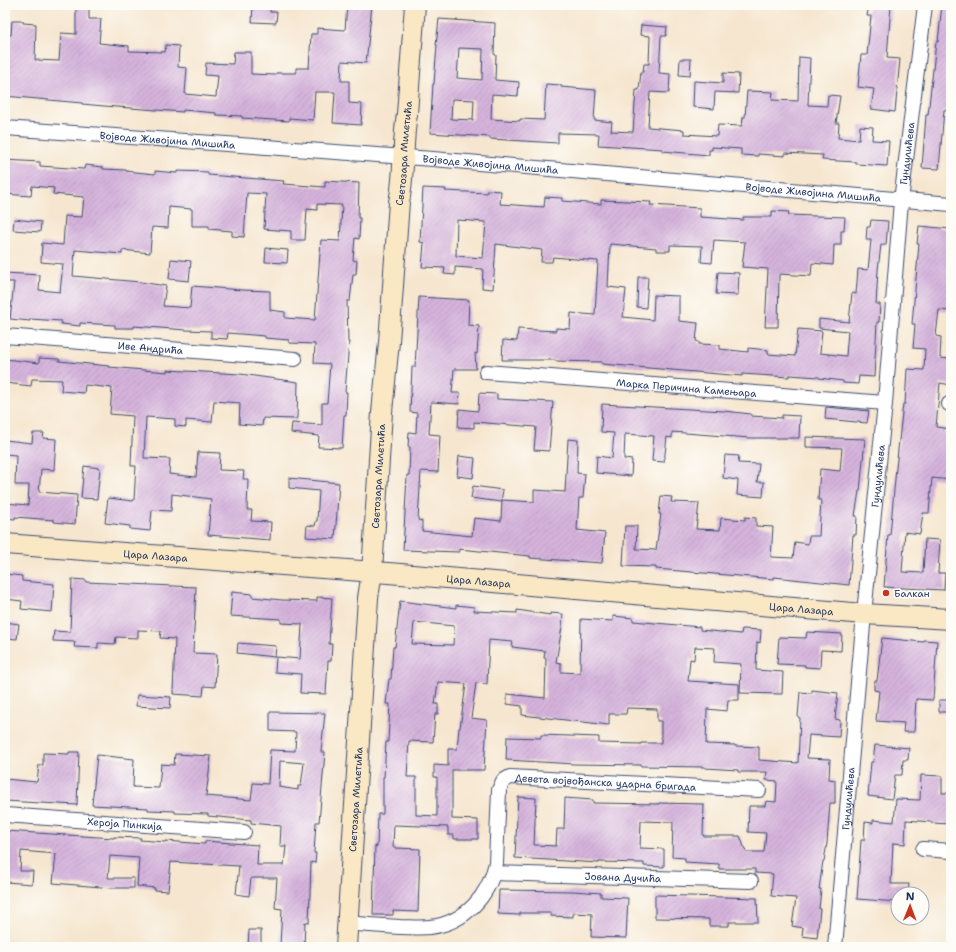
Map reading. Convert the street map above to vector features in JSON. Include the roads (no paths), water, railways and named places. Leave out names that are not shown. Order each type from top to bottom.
[{"type":"main road","name":"Светозара Милетића","points":[[346,947],[368,598],[372,572],[382,412],[404,157],[404,131],[407,114],[415,5]]},
{"type":"main road","name":"Цара Лазара","points":[[5,544],[372,572],[864,614],[951,619]]},
{"type":"street","name":"Гундулићева","points":[[835,947],[864,614],[885,403],[901,201],[925,5]]},
{"type":"street","name":"Војводе Живојина Мишића","points":[[5,128],[404,157],[901,201],[951,204]]},
{"type":"street","name":"Иве Андрића","points":[[5,336],[295,359]]},
{"type":"street","name":"Марка Перичина Камењара","points":[[486,372],[885,403]]},
{"type":"street","name":"Девета војвођанска ударна бригада","points":[[347,923],[419,928],[432,927],[445,924],[466,913],[477,903],[490,884],[494,872],[496,863],[499,790],[503,781],[510,776],[759,790]]},
{"type":"street","name":"Хероја Пинкија","points":[[5,815],[244,832]]},
{"type":"street","points":[[923,849],[951,851]]},
{"type":"street","name":"Јована Дучића","points":[[494,872],[751,881]]},
{"type":"place","name":"Балкан","points":[[886,593]]}]
